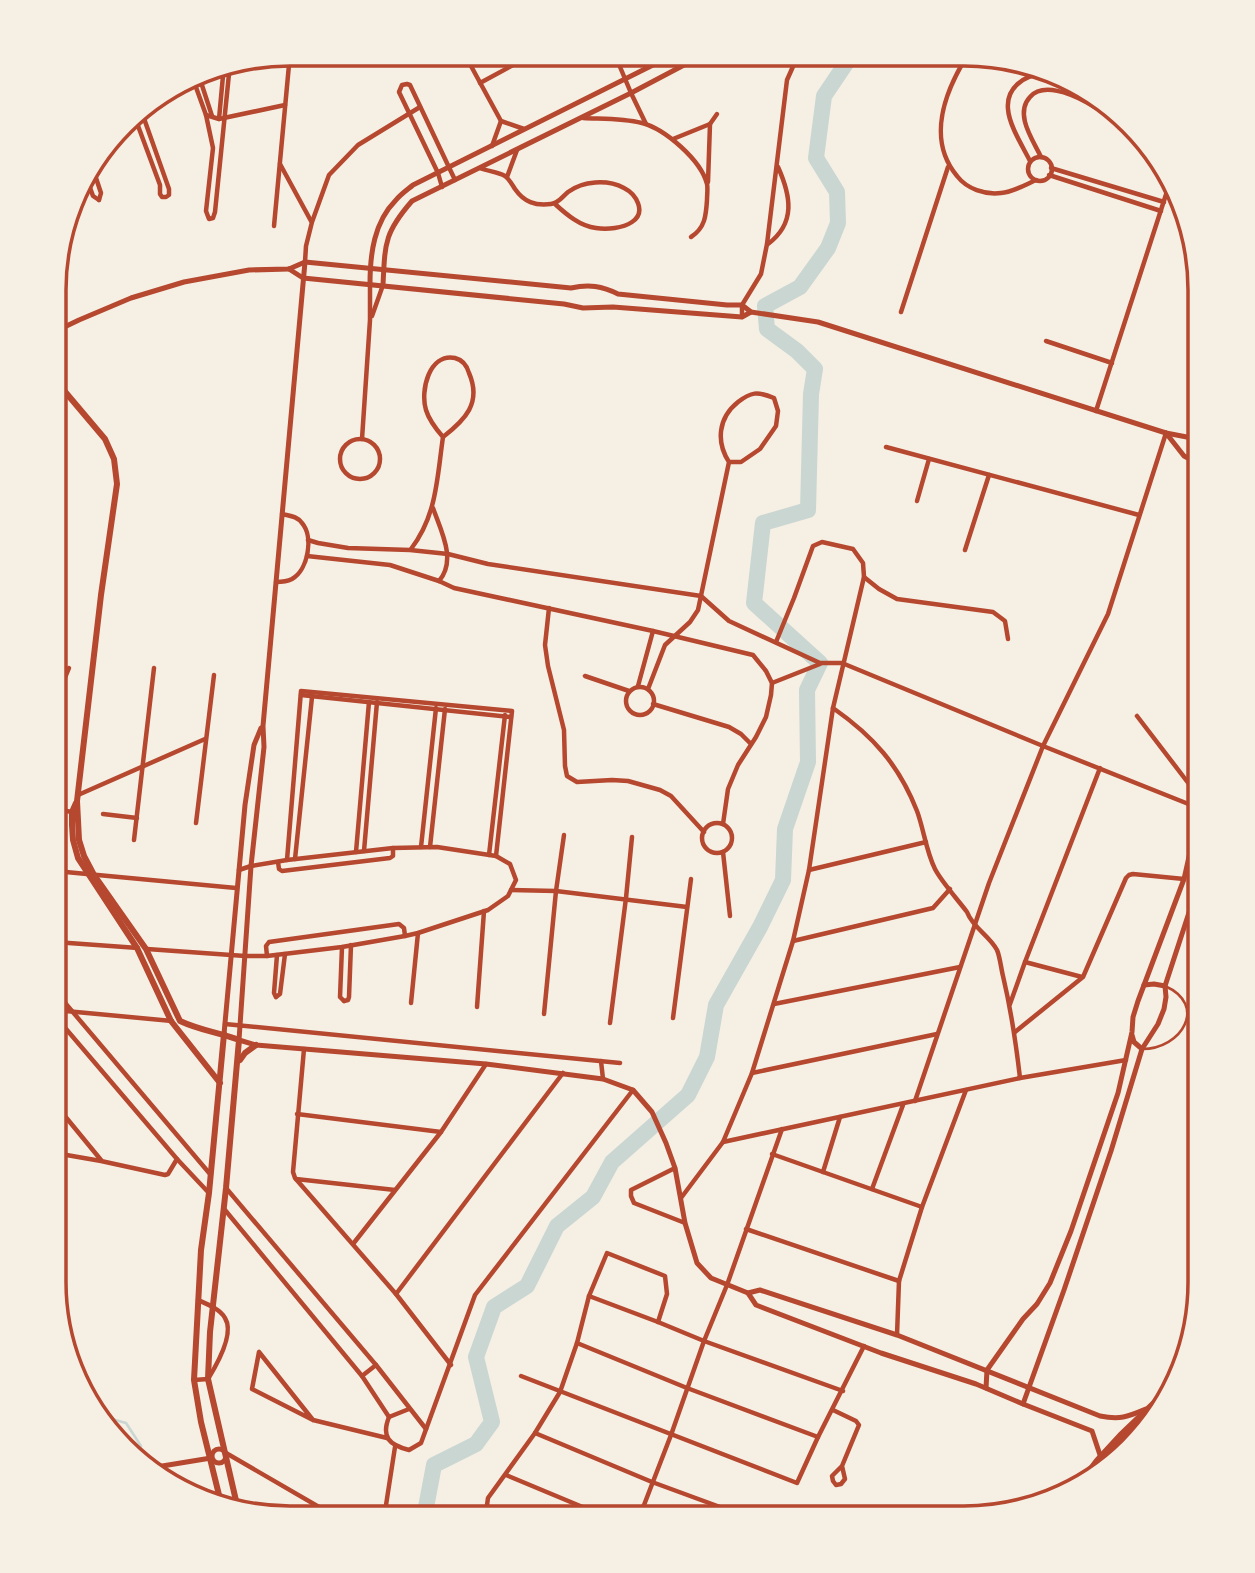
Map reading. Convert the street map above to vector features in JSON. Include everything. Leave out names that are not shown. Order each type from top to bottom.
[{"type":"highway","points":[[1098,1462],[1150,1407]]},
{"type":"main road","points":[[66,393],[105,439],[114,459],[117,484],[100,595],[77,798],[79,840],[91,874],[137,948],[171,1021],[220,1083]]},
{"type":"main road","points":[[91,874],[146,949],[180,1021],[191,1027],[240,1040],[208,1379],[236,1499]]},
{"type":"main road","points":[[219,1495],[201,1422],[194,1380],[201,1250],[224,1034]]},
{"type":"main road","points":[[238,1065],[245,1053],[256,1045]]},
{"type":"street","points":[[362,439],[370,320],[370,268],[375,235],[384,215],[395,200],[413,185],[650,66]]},
{"type":"street","points":[[370,320],[383,285],[386,243],[395,221],[412,201],[681,66]]},
{"type":"street","points":[[741,317],[743,305],[761,274],[778,167],[787,80],[794,66]]},
{"type":"street","points":[[960,66],[955,74],[941,123],[940,139],[949,166],[962,182],[991,194],[1044,180],[1051,168],[1048,160],[1041,157],[1030,161],[1028,167],[1029,174],[1036,180]]},
{"type":"street","points":[[274,226],[289,67]]},
{"type":"street","points":[[472,67],[501,121],[525,130]]},
{"type":"street","points":[[480,83],[510,67]]},
{"type":"street","points":[[620,67],[646,124]]},
{"type":"street","points":[[222,118],[228,76]]},
{"type":"street","points":[[201,86],[213,148],[206,211],[209,219],[215,216],[224,77]]},
{"type":"street","points":[[1030,161],[1008,110],[1009,95],[1016,85],[1032,77]]},
{"type":"street","points":[[442,187],[400,92],[402,85],[410,85],[455,180]]},
{"type":"street","points":[[197,88],[209,116]]},
{"type":"street","points":[[1041,157],[1023,115],[1024,105],[1035,92],[1043,90],[1053,89],[1080,99]]},
{"type":"street","points":[[209,116],[222,118],[285,105]]},
{"type":"street","points":[[420,107],[358,145],[328,175],[306,246],[263,726],[264,747],[251,866],[240,1040],[256,1045],[486,1063],[603,1079],[633,1090],[652,1112],[666,1143],[675,1168],[685,1223],[697,1264],[711,1278],[748,1293],[761,1290],[897,1335],[1100,1416],[1126,1418],[1150,1407]]},
{"type":"street","points":[[673,139],[710,124],[717,114]]},
{"type":"street","points":[[551,117],[557,130]]},
{"type":"street","points":[[582,118],[626,120],[646,124],[673,139],[696,162],[708,184]]},
{"type":"street","points":[[138,127],[160,185],[160,194],[166,197],[169,195],[169,189],[145,121]]},
{"type":"street","points":[[492,146],[501,121]]},
{"type":"street","points":[[691,237],[699,232],[706,219],[710,124]]},
{"type":"street","points":[[141,137],[149,134]]},
{"type":"street","points":[[507,177],[517,150]]},
{"type":"street","points":[[280,163],[312,222]]},
{"type":"street","points":[[901,312],[949,166]]},
{"type":"street","points":[[767,244],[780,235],[788,218],[786,185],[778,167]]},
{"type":"street","points":[[480,168],[507,177],[521,198],[537,205],[555,204],[577,187],[592,182],[608,183],[624,188],[636,197],[639,214],[633,222],[619,227],[594,228],[577,222],[555,204]]},
{"type":"street","points":[[1051,168],[1164,202]]},
{"type":"street","points":[[1021,186],[1029,174]]},
{"type":"street","points":[[1049,175],[1161,211]]},
{"type":"street","points":[[91,190],[99,200],[102,193],[97,179]]},
{"type":"street","points":[[1096,190],[1098,182]]},
{"type":"street","points":[[1132,202],[1134,193]]},
{"type":"street","points":[[1096,411],[1166,195]]},
{"type":"street","points":[[66,327],[131,298],[184,282],[248,270],[289,269],[305,262],[571,288],[585,285],[604,286],[618,294],[743,305],[754,312],[818,322],[1166,433],[1188,437]]},
{"type":"street","points":[[289,269],[303,278],[583,308],[613,307],[741,317],[754,312]]},
{"type":"street","points":[[571,288],[571,305]]},
{"type":"street","points":[[1046,341],[1112,363]]},
{"type":"street","points":[[410,550],[420,538],[433,508],[443,437],[460,424],[472,405],[472,379],[466,366],[453,358],[443,359],[434,365],[424,391],[427,413],[443,437]]},
{"type":"street","points":[[648,690],[665,645],[690,622],[698,610],[729,462],[722,451],[720,432],[723,420],[730,408],[748,394],[762,393],[774,398],[778,411],[776,426],[766,441],[741,463],[729,462]]},
{"type":"street","points":[[1166,433],[1188,458]]},
{"type":"street","points":[[915,1101],[989,883],[1043,746],[1108,614],[1166,433]]},
{"type":"street","points":[[355,439],[362,439],[374,444],[380,456],[377,469],[368,478],[361,479],[348,476],[339,458],[344,446],[355,439]]},
{"type":"street","points":[[886,447],[1139,515]]},
{"type":"street","points":[[917,501],[929,458]]},
{"type":"street","points":[[965,550],[989,475]]},
{"type":"street","points":[[433,508],[447,554],[447,569],[439,581]]},
{"type":"street","points":[[276,582],[291,580],[301,572],[307,556],[308,540],[304,524],[295,517],[282,514]]},
{"type":"street","points":[[308,540],[348,548],[447,554],[488,564],[701,596],[729,621],[820,663]]},
{"type":"street","points":[[681,1198],[723,1142],[752,1073],[793,940],[808,870],[832,708],[864,577],[863,563],[853,548],[822,542],[813,545],[776,642]]},
{"type":"street","points":[[347,560],[348,548]]},
{"type":"street","points":[[307,556],[390,565],[454,588],[753,655],[772,683],[766,717],[738,765],[728,789],[723,824]]},
{"type":"street","points":[[864,577],[878,589],[897,599],[993,612],[1005,621],[1008,639]]},
{"type":"street","points":[[549,608],[545,645],[564,730],[567,776],[577,782],[628,781],[660,790],[671,796],[704,832]]},
{"type":"street","points":[[638,686],[648,690],[653,696],[653,704],[643,715],[633,713],[626,705],[626,695],[638,686],[653,631]]},
{"type":"street","points":[[772,683],[820,663],[842,663],[1188,804]]},
{"type":"street","points":[[66,675],[69,668]]},
{"type":"street","points":[[134,839],[154,668]]},
{"type":"street","points":[[196,823],[214,675]]},
{"type":"street","points":[[585,676],[629,691]]},
{"type":"street","points":[[286,860],[301,693],[512,714],[492,855]]},
{"type":"street","points":[[295,859],[313,694]]},
{"type":"street","points":[[356,852],[369,700]]},
{"type":"street","points":[[365,851],[377,701]]},
{"type":"street","points":[[653,704],[729,727],[752,744]]},
{"type":"street","points":[[421,848],[436,707]]},
{"type":"street","points":[[430,847],[446,707]]},
{"type":"street","points":[[832,708],[873,739],[888,758],[903,780],[917,812],[934,869],[967,912],[969,919],[998,951],[1015,1032],[1020,1078]]},
{"type":"street","points":[[492,855],[505,714]]},
{"type":"street","points":[[1137,716],[1188,783]]},
{"type":"street","points":[[224,1034],[245,805],[254,745],[263,726]]},
{"type":"street","points":[[77,798],[206,739]]},
{"type":"street","points":[[366,740],[374,741]]},
{"type":"street","points":[[297,742],[307,743]]},
{"type":"street","points":[[431,758],[440,759]]},
{"type":"street","points":[[1010,1005],[1100,768]]},
{"type":"street","points":[[292,796],[302,798]]},
{"type":"street","points":[[361,799],[369,800]]},
{"type":"street","points":[[426,804],[435,806]]},
{"type":"street","points":[[66,811],[76,813]]},
{"type":"street","points":[[103,814],[137,818]]},
{"type":"street","points":[[714,823],[723,824],[731,831],[730,846],[718,853],[708,850],[703,842],[706,828],[714,823]]},
{"type":"street","points":[[544,1014],[564,835]]},
{"type":"street","points":[[610,1023],[632,837]]},
{"type":"street","points":[[808,870],[926,842]]},
{"type":"street","points":[[66,943],[245,956],[342,947],[418,933],[484,911],[508,896],[516,880],[510,864],[492,855],[430,847],[393,848],[286,860],[239,870]]},
{"type":"street","points":[[278,862],[280,871],[295,870],[390,858],[393,856],[393,848]]},
{"type":"street","points":[[723,852],[730,916]]},
{"type":"street","points":[[986,1388],[987,1370],[1050,1283],[1071,1231],[1118,1093],[1133,1017],[1184,879],[1188,861]]},
{"type":"street","points":[[66,872],[236,888]]},
{"type":"street","points":[[1015,1032],[1083,977],[1129,875],[1184,879]]},
{"type":"street","points":[[673,1018],[691,879]]},
{"type":"street","points":[[793,940],[933,908],[950,889]]},
{"type":"street","points":[[511,890],[556,891],[687,907]]},
{"type":"street","points":[[477,1007],[484,911]]},
{"type":"street","points":[[1023,1404],[1111,1151],[1142,1049],[1164,1009],[1165,986],[1188,916]]},
{"type":"street","points":[[267,956],[266,946],[269,942],[399,924],[404,928],[405,936]]},
{"type":"street","points":[[411,1003],[418,933]]},
{"type":"street","points":[[342,947],[340,997],[344,1001],[349,997],[351,945]]},
{"type":"street","points":[[277,955],[274,993],[276,998],[280,994],[285,954]]},
{"type":"street","points":[[1025,962],[1083,977]]},
{"type":"street","points":[[774,1004],[961,967]]},
{"type":"street","points":[[1144,985],[1165,986]]},
{"type":"street","points":[[66,1004],[210,1174]]},
{"type":"street","points":[[66,1013],[180,1021]]},
{"type":"street","points":[[225,1024],[620,1063]]},
{"type":"street","points":[[66,1026],[177,1159],[209,1193]]},
{"type":"street","points":[[1132,1032],[1134,1042],[1142,1049]]},
{"type":"street","points":[[752,1073],[938,1033]]},
{"type":"street","points":[[304,1049],[297,1114],[293,1172],[295,1178],[396,1294],[451,1365]]},
{"type":"street","points":[[723,1142],[1020,1078],[1126,1060]]},
{"type":"street","points":[[601,1061],[603,1079]]},
{"type":"street","points":[[353,1244],[441,1132],[486,1063]]},
{"type":"street","points":[[396,1294],[564,1073]]},
{"type":"street","points":[[409,1409],[389,1417],[385,1427],[387,1438],[395,1447],[409,1450],[421,1443],[475,1295],[633,1090]]},
{"type":"street","points":[[897,1335],[899,1281],[922,1207],[966,1090]]},
{"type":"street","points":[[872,1189],[903,1104]]},
{"type":"street","points":[[297,1114],[441,1132]]},
{"type":"street","points":[[823,1172],[840,1117]]},
{"type":"street","points":[[66,1118],[101,1161]]},
{"type":"street","points":[[643,1506],[727,1285],[782,1129]]},
{"type":"street","points":[[772,1154],[922,1207]]},
{"type":"street","points":[[66,1155],[165,1175],[177,1159]]},
{"type":"street","points":[[675,1168],[631,1190],[631,1196],[634,1203],[685,1223]]},
{"type":"street","points":[[295,1178],[396,1190]]},
{"type":"street","points":[[226,1188],[376,1365],[426,1430]]},
{"type":"street","points":[[224,1209],[362,1376],[389,1417]]},
{"type":"street","points":[[746,1229],[899,1281]]},
{"type":"street","points":[[487,1506],[488,1498],[535,1433],[559,1392],[577,1343],[589,1296],[607,1253],[665,1276],[667,1294],[658,1322]]},
{"type":"street","points":[[748,1293],[756,1305],[986,1388],[1092,1431],[1101,1458]]},
{"type":"street","points":[[589,1296],[843,1391]]},
{"type":"street","points":[[194,1380],[208,1379],[219,1361],[228,1325],[225,1316],[198,1300]]},
{"type":"street","points":[[577,1343],[818,1437]]},
{"type":"street","points":[[521,1376],[797,1483],[864,1346]]},
{"type":"street","points":[[313,1420],[259,1352],[252,1389],[313,1420],[387,1438]]},
{"type":"street","points":[[362,1376],[376,1365]]},
{"type":"street","points":[[833,1410],[859,1425],[842,1466]]},
{"type":"street","points":[[535,1433],[717,1506]]},
{"type":"street","points":[[386,1506],[395,1447]]},
{"type":"street","points":[[211,1458],[212,1452],[220,1449],[317,1506]]},
{"type":"street","points":[[163,1466],[211,1458],[220,1463],[225,1459],[226,1453]]},
{"type":"street","points":[[506,1475],[580,1506]]},
{"type":"lane","points":[[1142,1049],[1156,1048],[1170,1042],[1184,1027],[1187,1015],[1185,1002],[1175,991],[1165,986]]},
{"type":"waterway","points":[[426,1506],[434,1465],[476,1444],[492,1422],[476,1357],[494,1307],[527,1286],[557,1226],[593,1197],[612,1162],[688,1095],[707,1057],[716,1005],[783,880],[785,829],[808,762],[807,690],[820,663],[754,603],[763,523],[808,510],[811,394],[815,369],[797,351],[767,329],[765,306],[800,287],[828,248],[838,223],[837,192],[816,158],[824,96],[844,66]]},
{"type":"waterway","points":[[113,1419],[126,1423],[141,1449]]}]
